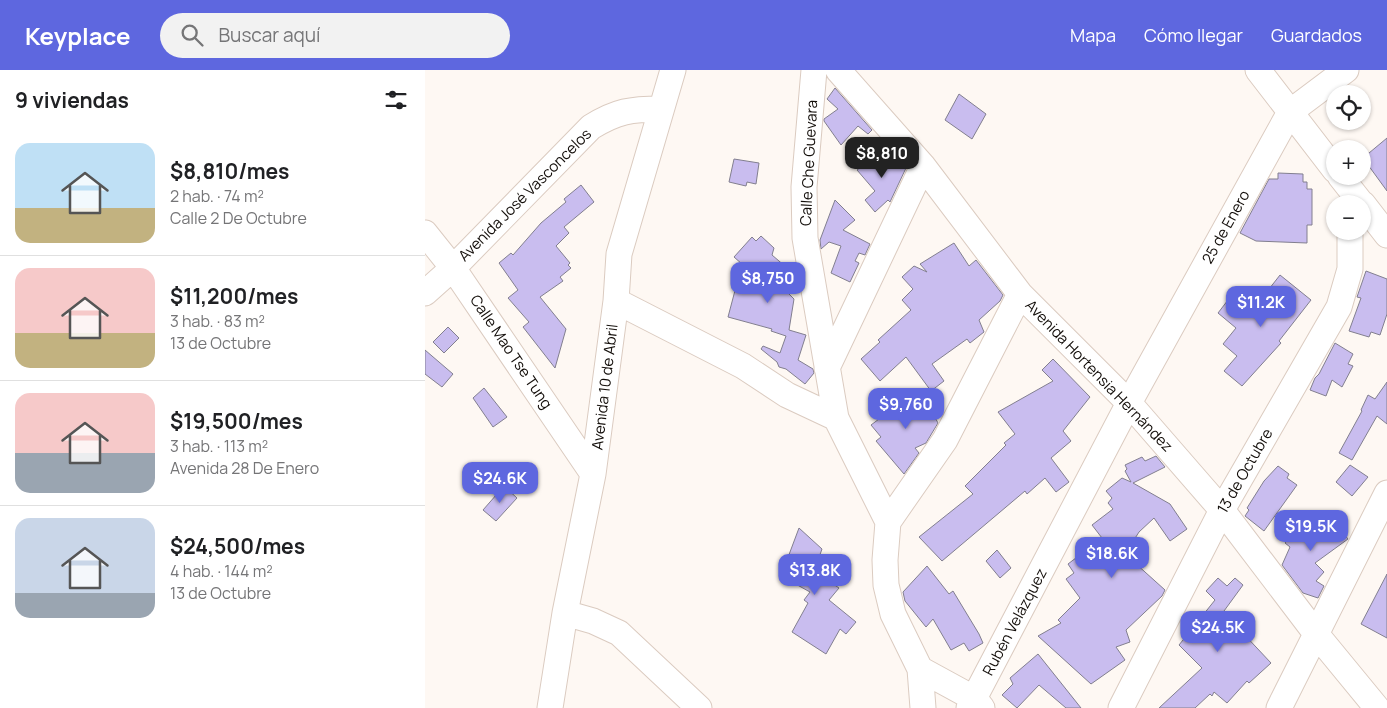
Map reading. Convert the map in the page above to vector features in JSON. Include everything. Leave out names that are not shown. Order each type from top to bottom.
[{"type":"street","name":"Avenida 10 de Abril","points":[[550,708],[565,613],[593,474],[616,301],[619,254],[673,70]]},
{"type":"street","name":"Calle Che Guevara","points":[[814,70],[804,187],[805,238],[836,418],[888,522]]},
{"type":"street","name":"Avenida Hortensia Hernández","points":[[838,70],[923,166],[1020,294],[1129,403],[1222,510],[1317,635],[1377,708]]},
{"type":"street","points":[[1258,70],[1350,191],[1387,235]]},
{"type":"street","name":"25 de Enero","points":[[1129,403],[1290,112],[1346,70]]},
{"type":"street","name":"Avenida José Vasconcelos","points":[[425,293],[453,268],[591,127],[612,115],[632,109],[661,109]]},
{"type":"street","points":[[827,368],[923,166]]},
{"type":"street","name":"Calle Mao Tse Tung","points":[[425,233],[453,268],[593,474]]},
{"type":"street","name":"13 de Octubre","points":[[1121,708],[1222,510],[1339,307],[1350,270],[1350,240]]},
{"type":"street","points":[[923,708],[920,670],[893,614],[886,585],[885,560],[888,522],[945,440],[1020,294]]},
{"type":"street","points":[[616,301],[743,366],[787,395],[836,418]]},
{"type":"street","name":"Rubén Velázquez","points":[[975,705],[1129,403]]},
{"type":"street","points":[[1279,708],[1387,493]]},
{"type":"street","points":[[565,613],[593,621],[619,633],[699,708]]},
{"type":"street","points":[[920,670],[975,705]]},
{"type":"building","points":[[835,88],[872,130],[868,134],[858,126],[841,145],[824,121],[824,119],[838,109],[827,99]]},
{"type":"building","points":[[959,94],[986,114],[972,139],[945,120]]},
{"type":"building","points":[[1387,138],[1387,191],[1371,169],[1371,151]]},
{"type":"building","points":[[881,152],[890,164],[898,159],[906,168],[890,202],[888,200],[875,212],[865,200],[875,191],[857,170]]},
{"type":"building","points":[[734,159],[759,163],[756,184],[747,182],[746,186],[729,182]]},
{"type":"building","points":[[1278,173],[1303,174],[1303,182],[1307,182],[1307,189],[1312,189],[1312,225],[1307,225],[1307,243],[1256,241],[1240,233],[1269,179],[1278,179]]},
{"type":"building","points":[[581,185],[594,202],[564,227],[569,233],[556,246],[570,263],[568,265],[571,268],[560,277],[563,281],[540,297],[566,329],[555,368],[523,327],[529,322],[508,298],[518,290],[499,263],[511,253],[513,255],[541,223],[566,202],[564,199]]},
{"type":"building","points":[[835,200],[855,220],[843,230],[870,244],[865,255],[859,253],[855,261],[859,263],[850,282],[831,273],[841,246],[829,242],[821,249],[820,240]]},
{"type":"building","points":[[761,236],[774,248],[772,255],[786,267],[776,278],[790,291],[788,293],[794,299],[789,330],[806,335],[798,360],[813,369],[814,373],[805,384],[786,369],[779,367],[777,362],[761,349],[763,346],[780,353],[786,336],[771,331],[772,329],[728,317],[742,264],[734,257],[752,237],[756,241]]},
{"type":"building","points":[[954,243],[969,266],[976,260],[1003,295],[1000,301],[979,320],[984,332],[970,343],[967,339],[932,364],[944,381],[931,391],[906,357],[880,381],[861,359],[880,342],[878,340],[911,310],[902,300],[913,289],[902,277],[914,266],[927,272],[920,264]]},
{"type":"building","points":[[1366,271],[1387,279],[1387,314],[1380,335],[1371,332],[1369,337],[1349,331],[1361,298],[1357,297]]},
{"type":"building","points":[[1280,275],[1311,300],[1279,341],[1281,343],[1242,386],[1224,371],[1237,356],[1223,344],[1236,328],[1218,313],[1228,300],[1248,316]]},
{"type":"building","points":[[448,327],[459,338],[444,353],[433,342]]},
{"type":"building","points":[[1335,343],[1353,354],[1348,364],[1353,366],[1342,387],[1332,380],[1326,396],[1310,390]]},
{"type":"building","points":[[425,350],[453,374],[442,387],[425,374]]},
{"type":"building","points":[[1053,359],[1090,397],[1063,431],[1071,441],[1051,458],[1069,482],[1056,492],[1045,478],[1027,494],[1025,491],[942,561],[919,537],[973,494],[965,486],[1006,445],[1004,443],[1015,434],[998,412],[1053,381],[1042,370]]},
{"type":"building","points":[[1387,382],[1387,424],[1377,416],[1352,460],[1339,453],[1362,411],[1368,395],[1375,399]]},
{"type":"building","points":[[484,388],[507,417],[493,427],[473,398]]},
{"type":"building","points":[[919,389],[938,423],[926,443],[915,448],[919,453],[904,474],[876,441],[881,437],[871,425]]},
{"type":"building","points":[[1156,456],[1165,467],[1133,483],[1170,504],[1187,529],[1170,541],[1154,518],[1139,532],[1125,554],[1165,590],[1162,596],[1126,630],[1130,642],[1116,647],[1125,660],[1091,684],[1038,636],[1061,623],[1058,620],[1080,598],[1066,579],[1074,573],[1068,564],[1102,538],[1092,525],[1113,509],[1108,503],[1112,498],[1106,491],[1122,478],[1131,482],[1125,471],[1127,469],[1125,465],[1142,457],[1145,461]]},
{"type":"building","points":[[1350,465],[1368,477],[1352,496],[1336,482]]},
{"type":"building","points":[[1278,466],[1289,474],[1287,478],[1297,485],[1264,531],[1245,516],[1249,510],[1247,508],[1264,481]]},
{"type":"building","points":[[504,486],[517,498],[496,521],[483,510]]},
{"type":"building","points":[[1311,511],[1339,528],[1348,539],[1315,563],[1324,572],[1316,581],[1324,586],[1318,598],[1303,593],[1282,565],[1290,547],[1285,543]]},
{"type":"building","points":[[799,528],[822,549],[814,571],[839,588],[829,600],[856,622],[846,634],[840,629],[826,654],[792,632],[808,603],[804,600],[810,592],[783,577],[788,567],[786,567],[787,560]]},
{"type":"building","points":[[997,550],[1011,568],[1000,578],[986,561]]},
{"type":"building","points":[[927,566],[949,594],[953,591],[983,643],[969,651],[964,643],[951,650],[933,619],[926,627],[905,601],[903,592]]},
{"type":"building","points":[[1387,574],[1387,638],[1361,624]]},
{"type":"building","points":[[1218,578],[1227,586],[1235,578],[1243,585],[1224,611],[1244,629],[1241,631],[1271,663],[1249,683],[1247,681],[1227,703],[1214,692],[1212,696],[1210,694],[1195,708],[1159,708],[1202,668],[1179,645],[1215,600],[1206,591]]},
{"type":"building","points":[[1038,654],[1081,708],[1066,708],[1039,685],[1017,708],[1002,695],[1013,684],[1010,678]]}]
